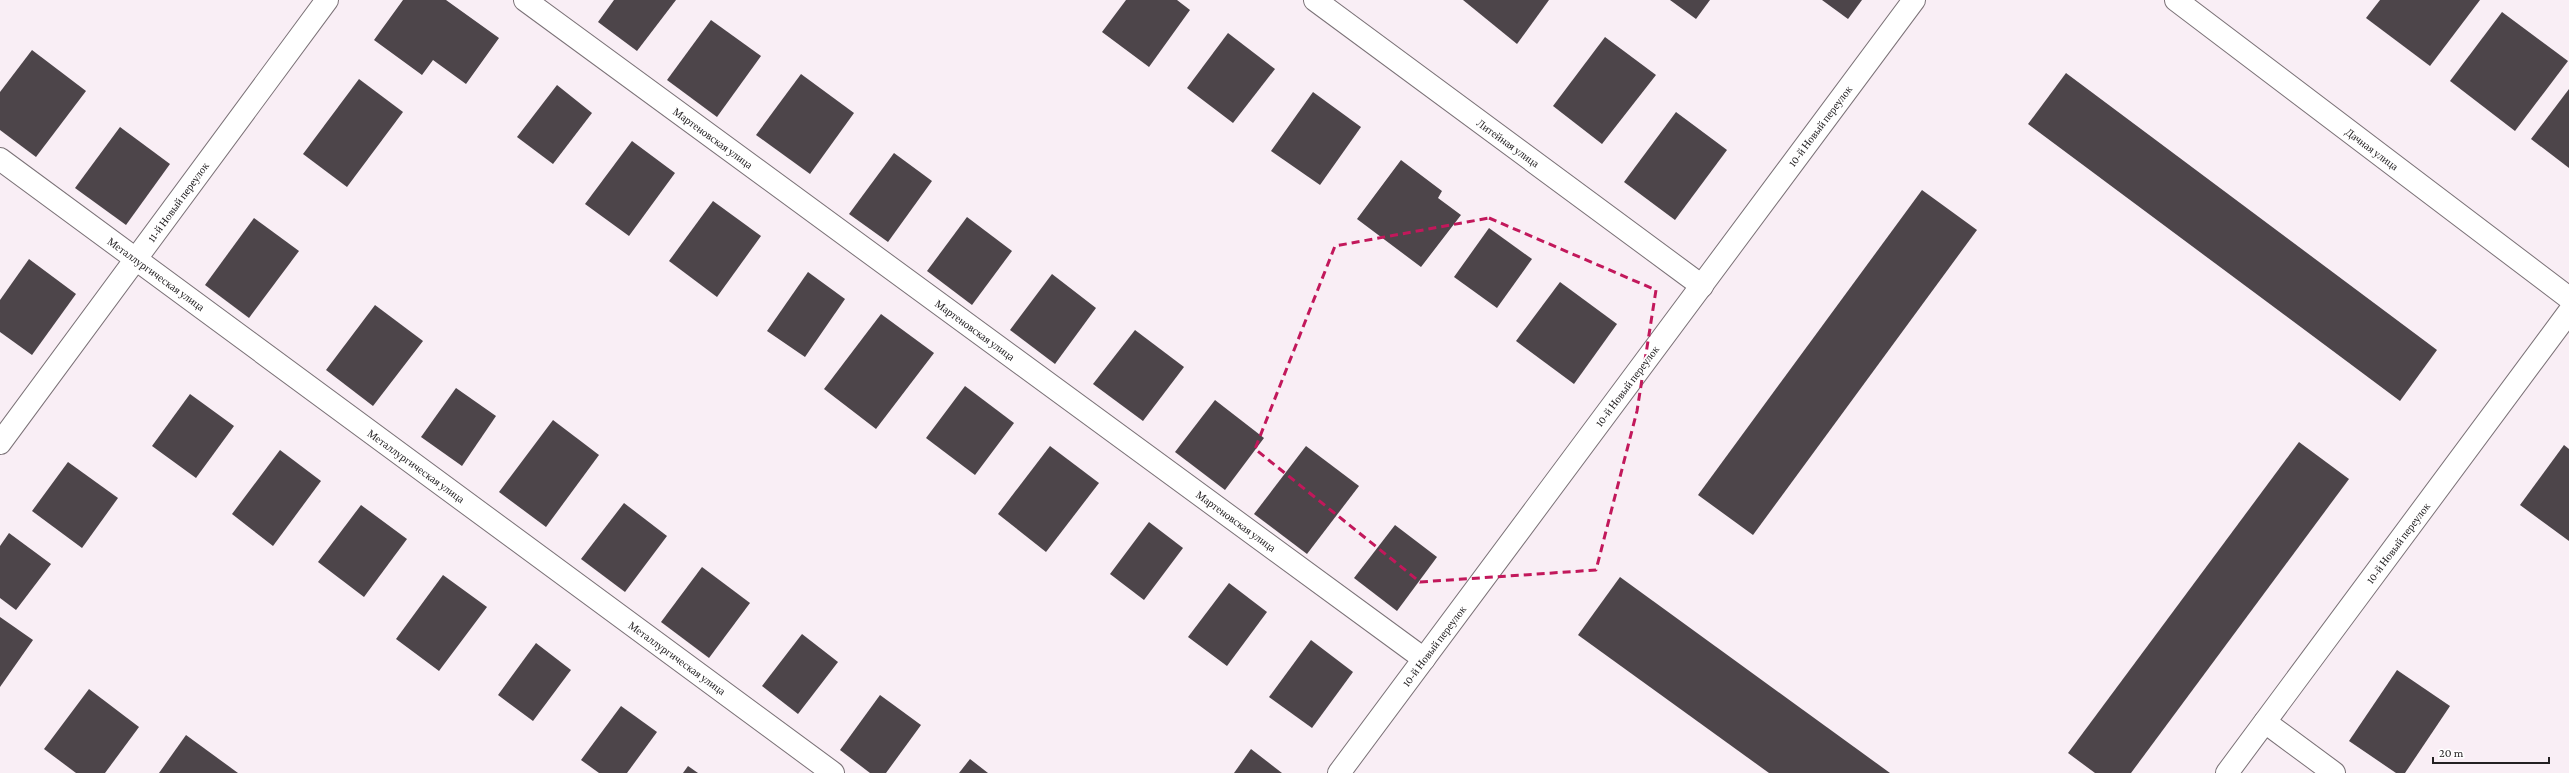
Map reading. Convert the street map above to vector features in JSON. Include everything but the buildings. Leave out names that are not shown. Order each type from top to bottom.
[{"type":"street","name":"11-й Новый переулок","points":[[0,443],[327,0]]},
{"type":"street","name":"Мартеновская улица","points":[[525,0],[1424,659]]},
{"type":"street","name":"Литейная улица","points":[[1315,0],[1702,286]]},
{"type":"street","name":"10-й Новый переулок","points":[[1339,773],[1914,0]]},
{"type":"street","name":"Дачная улица","points":[[2176,0],[2569,298]]},
{"type":"street","name":"Металлургическая улица","points":[[0,159],[833,773]]},
{"type":"street","name":"10-й Новый переулок","points":[[2227,773],[2569,312]]},
{"type":"street","points":[[2265,722],[2334,773]]},
{"type":"highlighted area","points":[[1489,218],[1656,290],[1637,411],[1596,570],[1420,582],[1255,449],[1335,246]]}]
